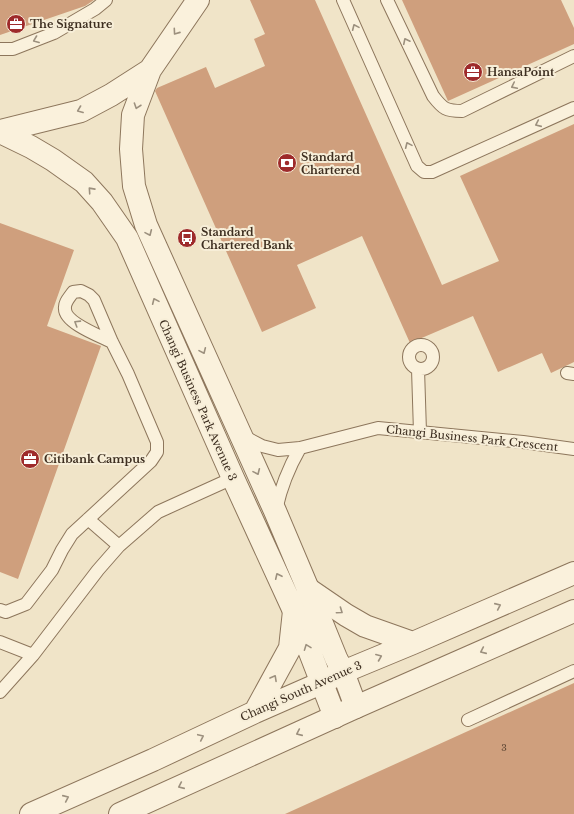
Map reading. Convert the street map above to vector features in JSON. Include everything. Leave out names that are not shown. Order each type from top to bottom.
[{"type":"street","points":[[198,0],[150,70],[133,115],[131,149],[134,186],[146,225],[275,511],[343,672],[356,707]]},
{"type":"street","points":[[0,132],[81,111],[111,95],[150,70]]},
{"type":"street","name":"Changi Business Park Avenue 3","points":[[0,132],[31,147],[53,160],[84,182],[102,202],[127,238],[233,478],[294,611],[335,717]]},
{"type":"street","name":"Changi South Avenue 3","points":[[31,814],[154,760],[343,672],[574,573]]},
{"type":"street","points":[[308,589],[365,626],[413,643]]},
{"type":"street","points":[[255,712],[290,648],[294,611]]},
{"type":"street","points":[[120,814],[356,707],[574,611]]},
{"type":"lane","points":[[0,49],[13,49],[54,33],[95,9],[106,0]]},
{"type":"lane","points":[[343,0],[418,166],[424,172],[432,172],[574,108]]},
{"type":"lane","points":[[387,0],[433,96],[441,106],[449,111],[462,111],[574,56]]},
{"type":"lane","points":[[0,610],[6,612],[26,604],[52,570],[72,534],[151,461],[157,452],[157,442],[128,374],[112,342]]},
{"type":"lane","points":[[418,369],[420,432]]},
{"type":"lane","name":"Changi Business Park Crescent","points":[[242,436],[262,446],[278,450],[300,448],[378,428],[522,442],[574,449]]},
{"type":"lane","points":[[275,511],[280,490],[300,448]]},
{"type":"lane","points":[[0,692],[33,655],[98,570],[119,546],[158,512],[233,478]]},
{"type":"lane","points":[[88,519],[119,546]]},
{"type":"lane","points":[[0,642],[33,655]]},
{"type":"lane","points":[[468,720],[574,671]]},
{"type":"building","name":"The Signature","points":[[0,0],[94,0],[85,6],[0,35]]},
{"type":"building","name":"Standard Chartered","points":[[250,0],[315,0],[442,285],[499,261],[460,176],[574,124],[574,362],[551,373],[542,353],[498,372],[473,316],[410,343],[362,236],[297,265],[316,308],[262,332],[155,91],[157,88],[206,67],[215,88],[265,66],[254,39],[265,34]]},
{"type":"building","name":"HansaPoint","points":[[402,0],[561,0],[574,28],[574,44],[448,101]]},
{"type":"building","name":"Citibank Campus","points":[[0,223],[74,250],[47,326],[101,346],[18,579],[0,572]]},
{"type":"building","points":[[574,683],[574,814],[285,814]]},
{"type":"place","name":"The Signature","points":[[16,24]]},
{"type":"place","name":"HansaPoint","points":[[473,72]]},
{"type":"place","name":"Standard Chartered","points":[[287,163]]},
{"type":"place","name":"Standard Chartered Bank","points":[[187,238]]},
{"type":"place","name":"Citibank Campus","points":[[30,459]]}]
